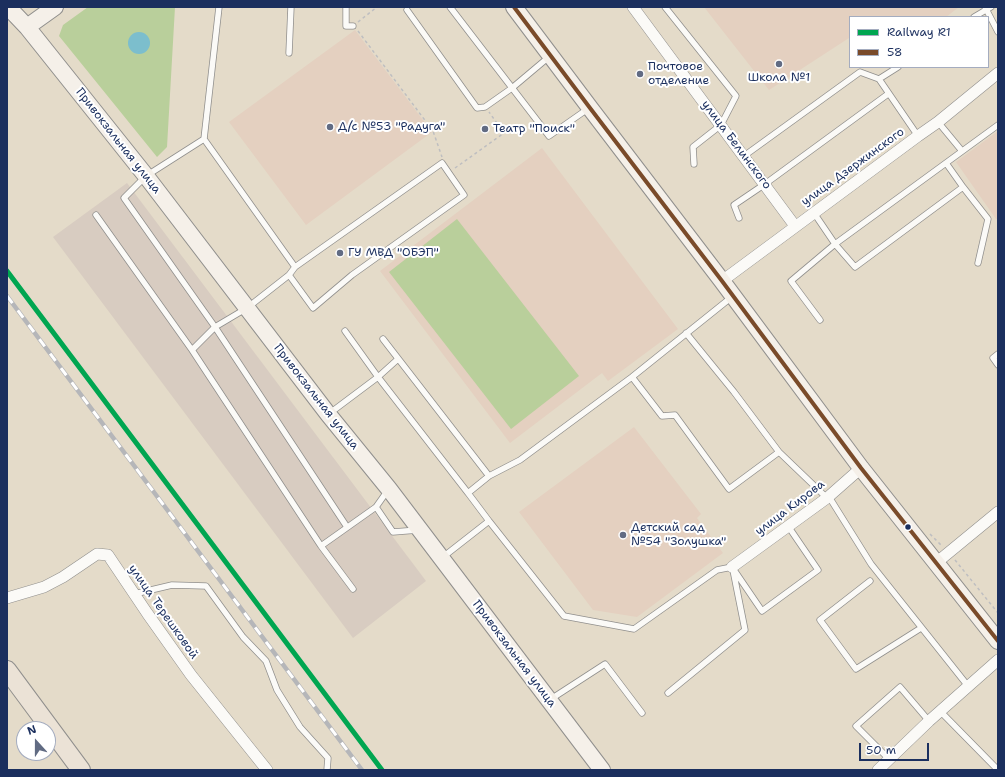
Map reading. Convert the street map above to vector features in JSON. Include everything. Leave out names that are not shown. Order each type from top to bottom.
[{"type":"main road","points":[[7,670],[81,770]]},
{"type":"street","name":"Привокзальная улица","points":[[8,7],[27,28],[146,176],[328,414],[389,489],[602,770]]},
{"type":"street","points":[[27,28],[54,7]]},
{"type":"street","points":[[514,7],[722,281],[861,468],[998,641]]},
{"type":"street","name":"улица Белинского","points":[[633,7],[795,226]]},
{"type":"street","name":"улица Дзержинского","points":[[722,281],[938,122],[998,73]]},
{"type":"street","name":"улица Кирова","points":[[732,567],[827,498],[861,468]]},
{"type":"street","points":[[936,563],[998,512]]},
{"type":"street","name":"улица Терешковой","points":[[7,598],[44,587],[63,577],[97,554],[108,555],[192,675],[268,770]]},
{"type":"street","points":[[879,769],[929,721],[998,660]]},
{"type":"lane","points":[[219,7],[204,139],[295,267]]},
{"type":"lane","points":[[289,53],[291,7]]},
{"type":"lane","points":[[346,7],[346,26],[353,26]]},
{"type":"lane","points":[[450,7],[549,136],[590,108]]},
{"type":"lane","points":[[665,7],[736,96],[721,125],[693,146],[694,164]]},
{"type":"lane","points":[[976,16],[988,8],[998,32]]},
{"type":"lane","points":[[407,10],[477,108],[485,108],[551,56]]},
{"type":"lane","points":[[879,79],[896,68]]},
{"type":"lane","points":[[744,156],[860,72],[879,79],[918,136]]},
{"type":"lane","points":[[739,218],[734,205],[888,94]]},
{"type":"lane","points":[[938,122],[962,151]]},
{"type":"lane","points":[[820,320],[791,281],[835,244],[998,125]]},
{"type":"lane","points":[[204,139],[146,176],[124,198],[215,327],[347,527]]},
{"type":"lane","points":[[192,350],[215,327],[247,308],[289,275],[295,267],[442,162],[464,195],[352,275],[313,308],[289,275]]},
{"type":"lane","points":[[946,163],[988,219],[978,263]]},
{"type":"lane","points":[[814,213],[835,244],[855,267],[963,187]]},
{"type":"lane","points":[[96,215],[192,350],[321,546],[353,589]]},
{"type":"lane","points":[[468,493],[489,476],[520,460],[632,377],[733,296]]},
{"type":"lane","points":[[345,331],[378,377],[564,616],[634,629],[717,570],[732,567]]},
{"type":"lane","points":[[686,334],[734,392],[779,452],[827,498],[831,500],[871,564],[968,686]]},
{"type":"lane","points":[[383,340],[489,476]]},
{"type":"lane","points":[[998,354],[993,358],[998,365]]},
{"type":"lane","points":[[328,414],[378,377],[398,359]]},
{"type":"lane","points":[[632,377],[662,416],[675,415],[729,489],[779,452]]},
{"type":"lane","points":[[321,546],[376,507],[389,489]]},
{"type":"lane","points":[[376,507],[393,532],[419,530]]},
{"type":"lane","points":[[441,558],[489,521]]},
{"type":"lane","points":[[732,567],[762,611],[818,570],[788,526]]},
{"type":"lane","points":[[668,692],[745,630],[732,567]]},
{"type":"lane","points":[[870,582],[820,620],[856,669],[921,628]]},
{"type":"lane","points":[[134,594],[172,585],[206,586],[243,637],[266,661],[277,690],[300,727],[328,758],[327,770]]},
{"type":"lane","points":[[549,700],[605,664],[642,713]]},
{"type":"lane","points":[[889,759],[856,726],[900,687],[929,721]]},
{"type":"lane","points":[[940,711],[998,770]]},
{"type":"path","points":[[377,7],[353,26],[433,131],[442,155],[442,162]]},
{"type":"path","points":[[449,173],[504,133],[485,108]]},
{"type":"shaded area","name":"Школа №1","points":[[704,7],[959,7],[947,16],[849,16],[849,38],[769,90]]},
{"type":"shaded area","name":"Д/с №53 \"Радуга\"","points":[[355,30],[432,132],[306,225],[229,122]]},
{"type":"shaded area","points":[[998,131],[998,219],[996,219],[956,162]]},
{"type":"shaded area","points":[[542,148],[678,329],[608,381],[602,373],[510,443],[380,271]]},
{"type":"shaded area","points":[[127,183],[426,581],[353,638],[53,237]]},
{"type":"shaded area","name":"Детский сад №54 \"Золушка\"","points":[[634,427],[701,514],[697,518],[723,553],[637,617],[593,610],[519,512]]},
{"type":"green space","points":[[88,7],[175,7],[167,147],[157,157],[59,36],[63,25]]},
{"type":"green space","points":[[457,219],[579,376],[511,429],[389,272]]},
{"type":"water","points":[[139,32],[143,33],[149,39],[149,47],[143,53],[139,54],[135,53],[129,47],[128,43],[129,39],[135,33]]},
{"type":"railway","points":[[7,296],[362,770]]},
{"type":"rail line","name":"R1","points":[[7,271],[382,770]]},
{"type":"transit line","name":"58","points":[[514,7],[722,281],[861,468],[998,641]]},
{"type":"place","name":"Школа №1","points":[[779,64]]},
{"type":"place","name":"Почтовое отделение","points":[[640,74]]},
{"type":"place","name":"Д/с №53 \"Радуга\"","points":[[330,127]]},
{"type":"place","name":"Театр \"Поиск\"","points":[[485,129]]},
{"type":"place","name":"ГУ МВД \"ОБЭП\"","points":[[340,253]]},
{"type":"place","name":"Детский сад №54 \"Золушка\"","points":[[623,535]]}]
